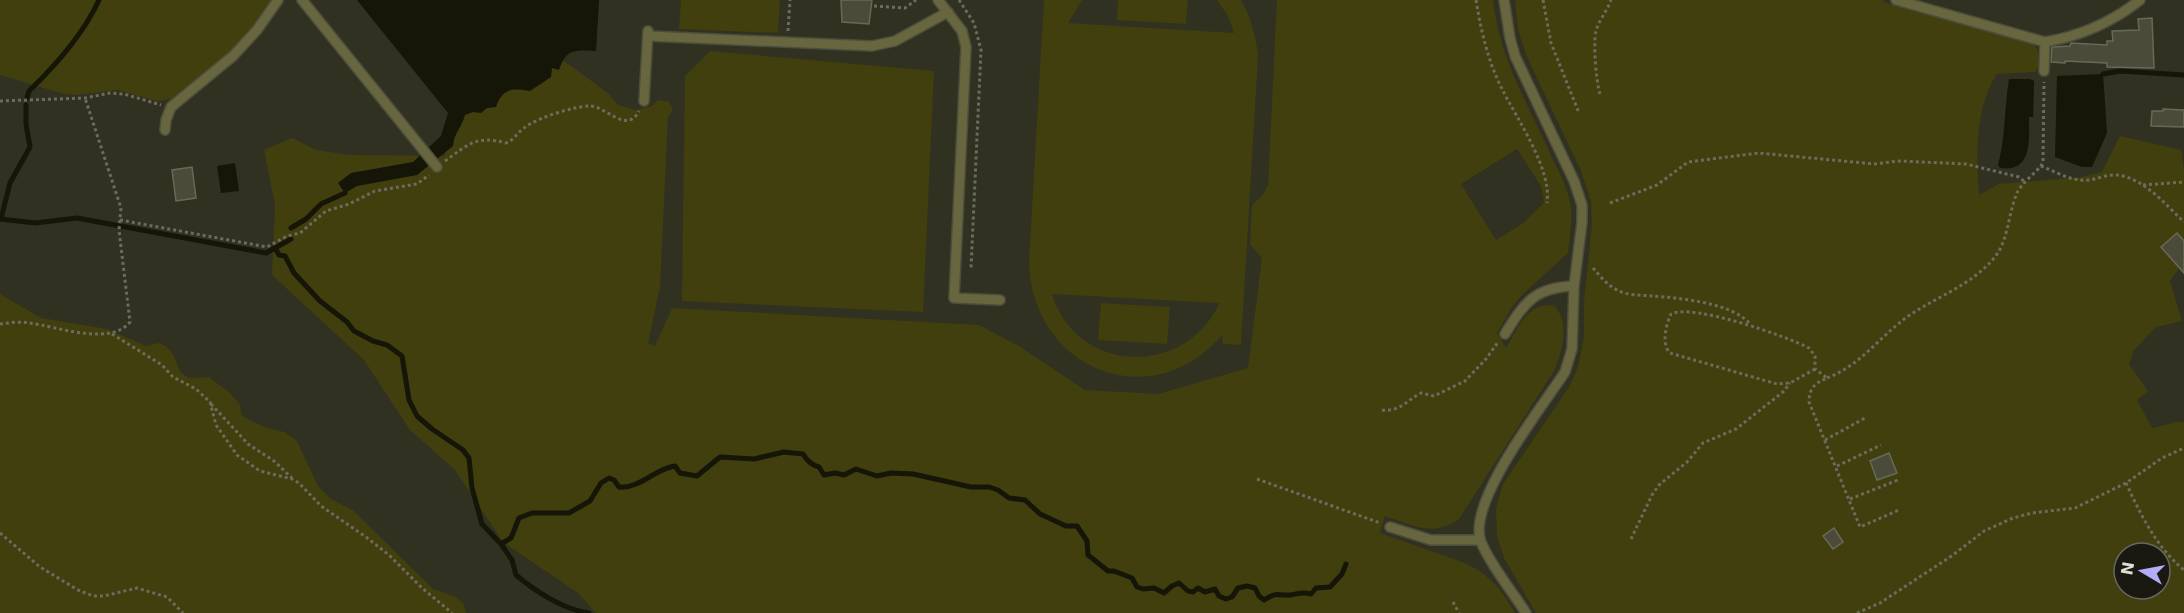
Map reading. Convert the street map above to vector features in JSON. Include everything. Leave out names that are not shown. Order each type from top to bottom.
[{"type":"lane","points":[[165,130],[171,107],[233,56],[257,30],[278,0]]},
{"type":"lane","points":[[302,0],[436,166]]},
{"type":"lane","points":[[938,0],[962,31],[966,47],[954,298],[1000,300]]},
{"type":"lane","points":[[1504,0],[1515,56],[1574,181],[1580,199],[1582,222],[1574,286],[1573,340],[1570,361],[1488,491],[1479,524],[1480,540],[1487,555],[1526,613]]},
{"type":"lane","points":[[1896,0],[2045,42],[2075,36],[2101,26],[2140,0]]},
{"type":"lane","points":[[644,101],[648,33],[872,46],[895,41],[948,12]]},
{"type":"lane","points":[[2044,71],[2045,42]]},
{"type":"lane","points":[[1505,334],[1520,310],[1536,295],[1558,286],[1574,286]]},
{"type":"lane","points":[[1390,527],[1431,540],[1445,542],[1480,540]]},
{"type":"path","points":[[788,42],[790,0]]},
{"type":"path","points":[[874,6],[905,8],[916,0]]},
{"type":"path","points":[[1476,0],[1487,51],[1502,88],[1540,163],[1547,185],[1547,203]]},
{"type":"path","points":[[1542,0],[1551,43],[1579,112]]},
{"type":"path","points":[[1600,94],[1596,82],[1595,39],[1597,29],[1608,11],[1611,0]]},
{"type":"path","points":[[1899,510],[1860,527],[1809,402],[1809,395],[1813,386],[1855,365],[1904,320],[1966,282],[1985,268],[1999,252],[2017,192],[2041,166],[2044,71]]},
{"type":"path","points":[[0,101],[85,98],[110,93],[124,94],[171,107]]},
{"type":"path","points":[[0,324],[27,322],[88,333],[112,334],[119,332],[130,322],[120,221],[121,208],[85,98]]},
{"type":"path","points":[[120,221],[267,247],[287,236],[300,233],[326,211],[350,204],[375,191],[417,184],[436,166],[472,142],[490,139],[506,143],[511,141],[524,127],[543,118],[589,106],[601,109],[616,119],[631,119],[637,115],[644,101]]},
{"type":"path","points":[[1610,203],[1657,185],[1688,162],[1759,153],[1874,164],[1899,161],[1966,164],[2019,177],[2026,183]]},
{"type":"path","points":[[2041,166],[2077,180],[2118,175],[2130,179],[2143,185],[2184,222]]},
{"type":"path","points":[[2143,185],[2184,182]]},
{"type":"path","points":[[1593,268],[1604,281],[1617,290],[1628,294],[1680,299],[1726,309],[1744,318],[1751,326]]},
{"type":"path","points":[[1790,384],[1777,384],[1670,353],[1666,347],[1668,321],[1671,314],[1676,311],[1687,311],[1751,326],[1809,348],[1815,356],[1815,369]]},
{"type":"path","points":[[112,334],[162,364],[173,377],[196,389],[248,444],[274,461],[321,506],[389,555],[422,588],[452,613]]},
{"type":"path","points":[[1382,410],[1390,411],[1398,408],[1421,393],[1434,396],[1465,381],[1475,373],[1505,334]]},
{"type":"path","points":[[1815,369],[1827,378]]},
{"type":"path","points":[[1631,539],[1659,485],[1687,462],[1703,443],[1736,429],[1790,384],[1815,369]]},
{"type":"path","points":[[210,402],[216,425],[237,454],[260,471],[292,479]]},
{"type":"path","points":[[1825,440],[1865,418]]},
{"type":"path","points":[[1836,466],[1881,445]]},
{"type":"path","points":[[1857,613],[1880,603],[1953,555],[1984,531],[2013,518],[2032,513],[2075,508],[2126,483],[2162,458],[2184,448]]},
{"type":"path","points":[[1257,479],[1390,527]]},
{"type":"path","points":[[1849,499],[1898,480]]},
{"type":"path","points":[[2126,483],[2149,530],[2184,570]]},
{"type":"path","points":[[0,533],[40,567],[78,590],[93,596],[104,596],[136,588],[167,597],[183,613]]},
{"type":"path","points":[[1453,602],[1459,613]]},
{"type":"shaded area","points":[[0,0],[273,0],[254,27],[229,54],[171,99],[157,101],[117,90],[76,95],[64,94],[0,75]]},
{"type":"shaded area","points":[[357,0],[599,0],[596,51],[573,52],[565,58],[559,70],[552,68],[551,77],[530,91],[509,91],[501,96],[496,107],[487,108],[481,113],[473,112],[465,115],[453,146],[417,175],[357,186],[345,193],[338,183],[351,173],[413,162],[441,136],[448,113]]},
{"type":"shaded area","points":[[681,0],[780,0],[778,33],[679,29]]},
{"type":"shaded area","points":[[1044,0],[1082,0],[1068,23],[1234,33],[1228,16],[1217,0],[1241,0],[1253,27],[1258,56],[1241,345],[1223,344],[1222,335],[1193,360],[1162,374],[1130,377],[1100,370],[1072,354],[1050,330],[1035,299],[1029,261]],"holes":[[[1052,294],[1218,303],[1203,328],[1182,345],[1157,354],[1131,357],[1106,352],[1083,340],[1065,320]]]},
{"type":"shaded area","points":[[1118,0],[1188,0],[1186,24],[1117,20]]},
{"type":"shaded area","points":[[1277,0],[1493,0],[1496,21],[1507,60],[1565,185],[1571,207],[1568,253],[1522,295],[1497,333],[1506,348],[1519,325],[1530,312],[1545,305],[1554,306],[1564,329],[1562,347],[1554,371],[1459,519],[1449,525],[1431,529],[1385,516],[1380,533],[1474,568],[1494,583],[1515,613],[596,613],[578,593],[503,542],[455,470],[410,430],[364,360],[272,275],[275,205],[264,150],[292,138],[316,150],[350,155],[445,156],[445,126],[550,51],[608,93],[618,105],[635,110],[650,107],[659,100],[669,102],[672,106],[668,117],[660,287],[648,343],[655,346],[672,308],[979,325],[1017,345],[1085,390],[1158,394],[1248,368],[1262,258],[1250,244],[1252,205],[1262,196],[1268,185]],"holes":[[[1517,149],[1541,186],[1544,203],[1522,224],[1496,240],[1461,184]]]},
{"type":"shaded area","points":[[1515,0],[1883,0],[1886,3],[2035,45],[2039,62],[2035,72],[1997,74],[1984,101],[1977,165],[1979,195],[1999,184],[2082,177],[2102,172],[2120,136],[2181,150],[2184,172],[2184,261],[2170,281],[2182,321],[2156,327],[2134,350],[2129,364],[2148,391],[2137,400],[2152,428],[2184,422],[2184,613],[1536,613],[1504,558],[1497,536],[1496,508],[1503,484],[1569,387],[1578,367],[1584,337],[1584,302],[1592,224],[1591,202],[1581,171],[1526,55],[1518,29]]},
{"type":"shaded area","points":[[710,51],[934,71],[923,312],[682,301],[685,76]]},
{"type":"shaded area","points":[[2103,74],[2107,133],[2092,167],[2082,167],[2055,157],[2057,76]]},
{"type":"shaded area","points":[[2009,79],[2034,81],[2033,117],[2029,117],[2029,144],[2024,160],[2011,168],[2000,168],[1998,165]]},
{"type":"shaded area","points":[[235,163],[239,191],[221,193],[217,166]]},
{"type":"shaded area","points":[[0,294],[41,318],[107,329],[146,346],[159,343],[166,346],[173,354],[181,373],[189,378],[209,377],[229,392],[240,405],[242,416],[264,427],[284,432],[297,441],[318,486],[331,499],[354,511],[433,589],[456,597],[463,603],[466,613],[0,613]]},
{"type":"shaded area","points":[[1101,303],[1170,307],[1167,344],[1098,340]]},
{"type":"building","points":[[841,0],[872,0],[869,24],[842,22]]},
{"type":"building","points":[[2152,18],[2154,68],[2107,67],[2107,63],[2051,62],[2052,47],[2070,46],[2071,43],[2107,45],[2107,41],[2113,41],[2112,31],[2139,30],[2138,19]]},
{"type":"building","points":[[2163,109],[2184,110],[2184,127],[2151,126],[2152,111],[2163,111]]},
{"type":"building","points":[[192,167],[196,198],[176,201],[172,170]]},
{"type":"building","points":[[2177,233],[2184,241],[2184,273],[2161,247]]},
{"type":"building","points":[[1889,453],[1897,473],[1877,480],[1870,461]]},
{"type":"building","points":[[1834,528],[1843,542],[1833,549],[1823,536]]},
{"type":"waterway","points":[[27,98],[29,91],[59,60],[77,37],[99,0]]},
{"type":"waterway","points":[[2103,74],[2120,71],[2184,75]]},
{"type":"waterway","points":[[1,219],[10,183],[30,147],[26,124],[26,105]]},
{"type":"waterway","points":[[291,228],[306,219],[321,204],[345,193]]},
{"type":"waterway","points":[[0,219],[35,223],[77,218],[266,253],[291,239]]},
{"type":"waterway","points":[[275,248],[279,255],[285,256],[294,273],[320,301],[347,322],[354,331],[387,345],[402,356],[409,400],[417,416],[463,450],[469,458],[472,488],[482,524],[512,560],[516,575],[550,599],[589,613]]},
{"type":"waterway","points":[[501,544],[511,538],[519,518],[532,513],[569,513],[590,501],[601,483],[609,478],[614,480],[619,487],[627,487],[661,470],[675,466],[680,473],[697,476],[720,457],[754,459],[784,452],[803,454],[806,459],[819,467],[824,475],[835,473],[844,475],[856,469],[877,476],[891,473],[913,474],[971,487],[989,487],[1009,498],[1025,500],[1040,514],[1066,526],[1077,526],[1087,541],[1088,555],[1108,571],[1132,578],[1137,587],[1143,589],[1154,588],[1164,593],[1179,583],[1188,591],[1193,592],[1198,588],[1205,592],[1215,589],[1219,596],[1226,599],[1232,597],[1238,588],[1247,586],[1255,588],[1264,600],[1275,595],[1311,594],[1316,588],[1330,587],[1342,574],[1346,564]]}]
